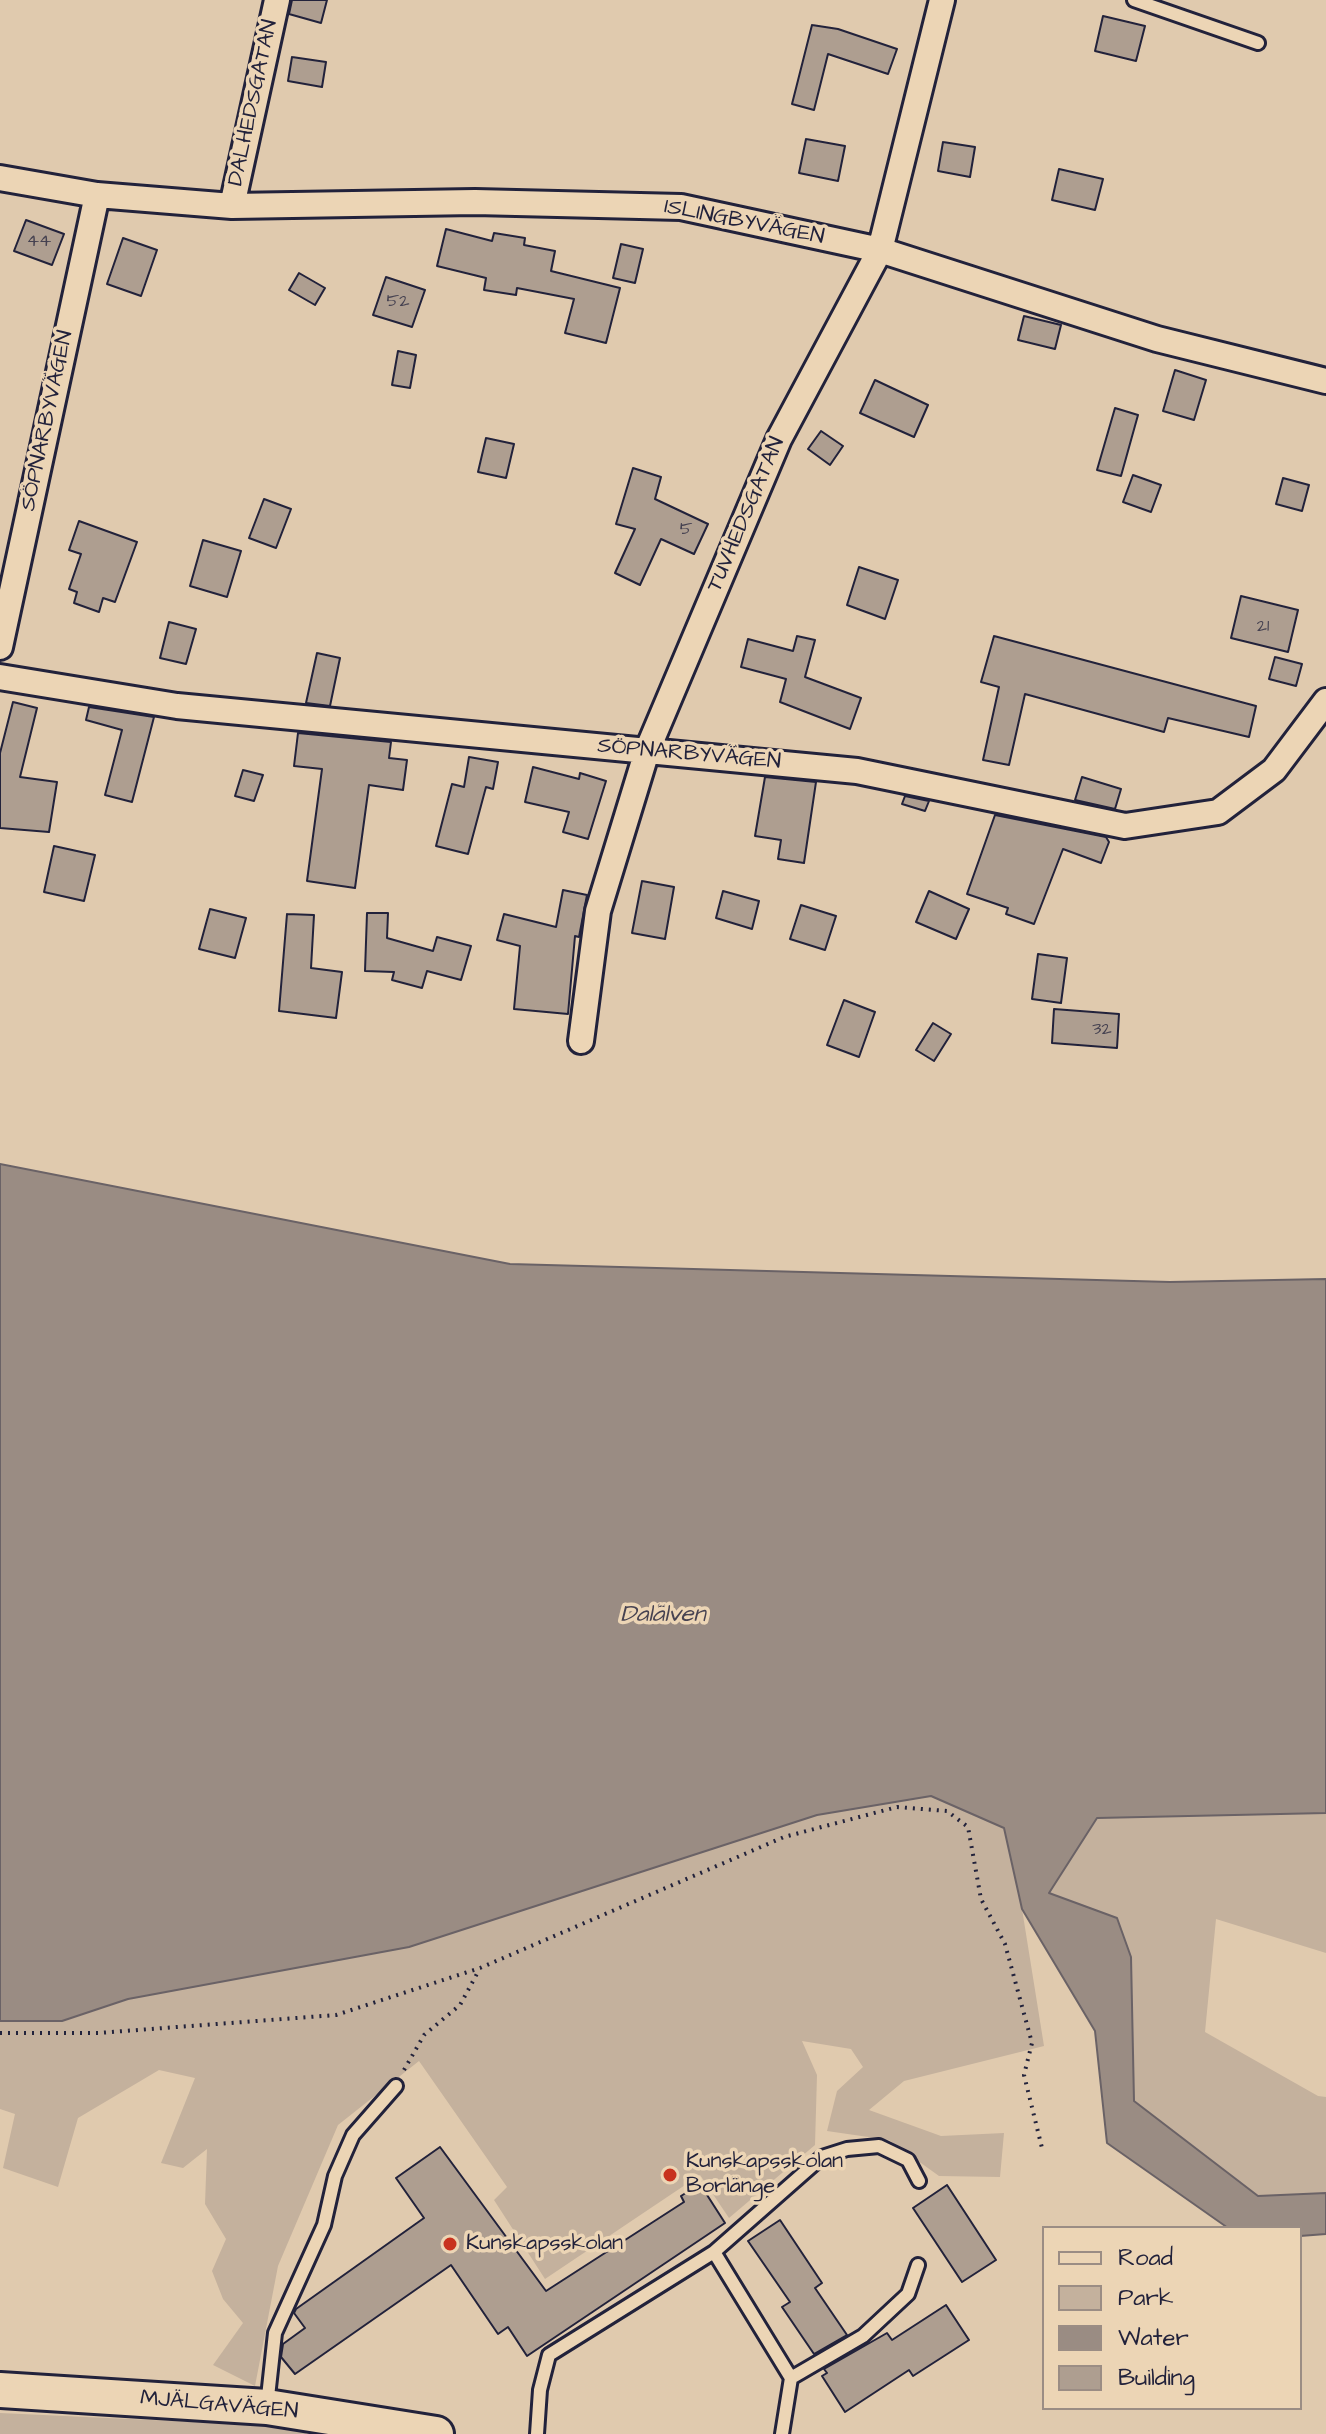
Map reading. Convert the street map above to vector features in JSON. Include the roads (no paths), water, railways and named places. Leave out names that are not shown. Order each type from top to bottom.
[{"type":"street","name":"DALHEDSGATAN","points":[[232,206],[277,0]]},
{"type":"street","name":"TUVHEDSGATAN","points":[[581,1041],[598,911],[647,751],[779,439],[880,250],[942,0]]},
{"type":"street","name":"ISLINGBYVÄGEN","points":[[0,178],[97,195],[232,206],[475,202],[681,207],[880,250],[1157,339],[1326,381]]},
{"type":"street","name":"SÖPNARBYVÄGEN","points":[[0,647],[97,195]]},
{"type":"street","name":"SÖPNARBYVÄGEN","points":[[0,677],[177,706],[857,771],[1125,826],[1218,812],[1274,770],[1326,701]]},
{"type":"street","name":"MJÄLGAVÄGEN","points":[[0,2390],[267,2407],[436,2434]]},
{"type":"lane","points":[[1134,0],[1258,43]]},
{"type":"lane","points":[[267,2407],[275,2333],[324,2225],[335,2176],[353,2135],[396,2086]]},
{"type":"lane","points":[[537,2434],[540,2390],[549,2355],[714,2252],[822,2157],[879,2146],[908,2160],[919,2181]]},
{"type":"lane","points":[[714,2252],[791,2378],[782,2434]]},
{"type":"lane","points":[[791,2378],[863,2336],[908,2294],[918,2265]]},
{"type":"water","name":"Dalälven","points":[[0,1164],[510,1264],[1170,1282],[1326,1279],[1326,1813],[1097,1818],[1049,1893],[1117,1918],[1131,1957],[1134,2101],[1258,2196],[1326,2193],[1326,2234],[1302,2236],[1302,2226],[1225,2226],[1107,2143],[1095,2031],[1022,1909],[1004,1828],[931,1796],[817,1815],[409,1947],[128,1999],[62,2021],[0,2021]]},
{"type":"place","name":"Kunskapsskolan Borlänge","points":[[670,2175]]},
{"type":"place","name":"Kunskapsskolan","points":[[450,2244]]}]
